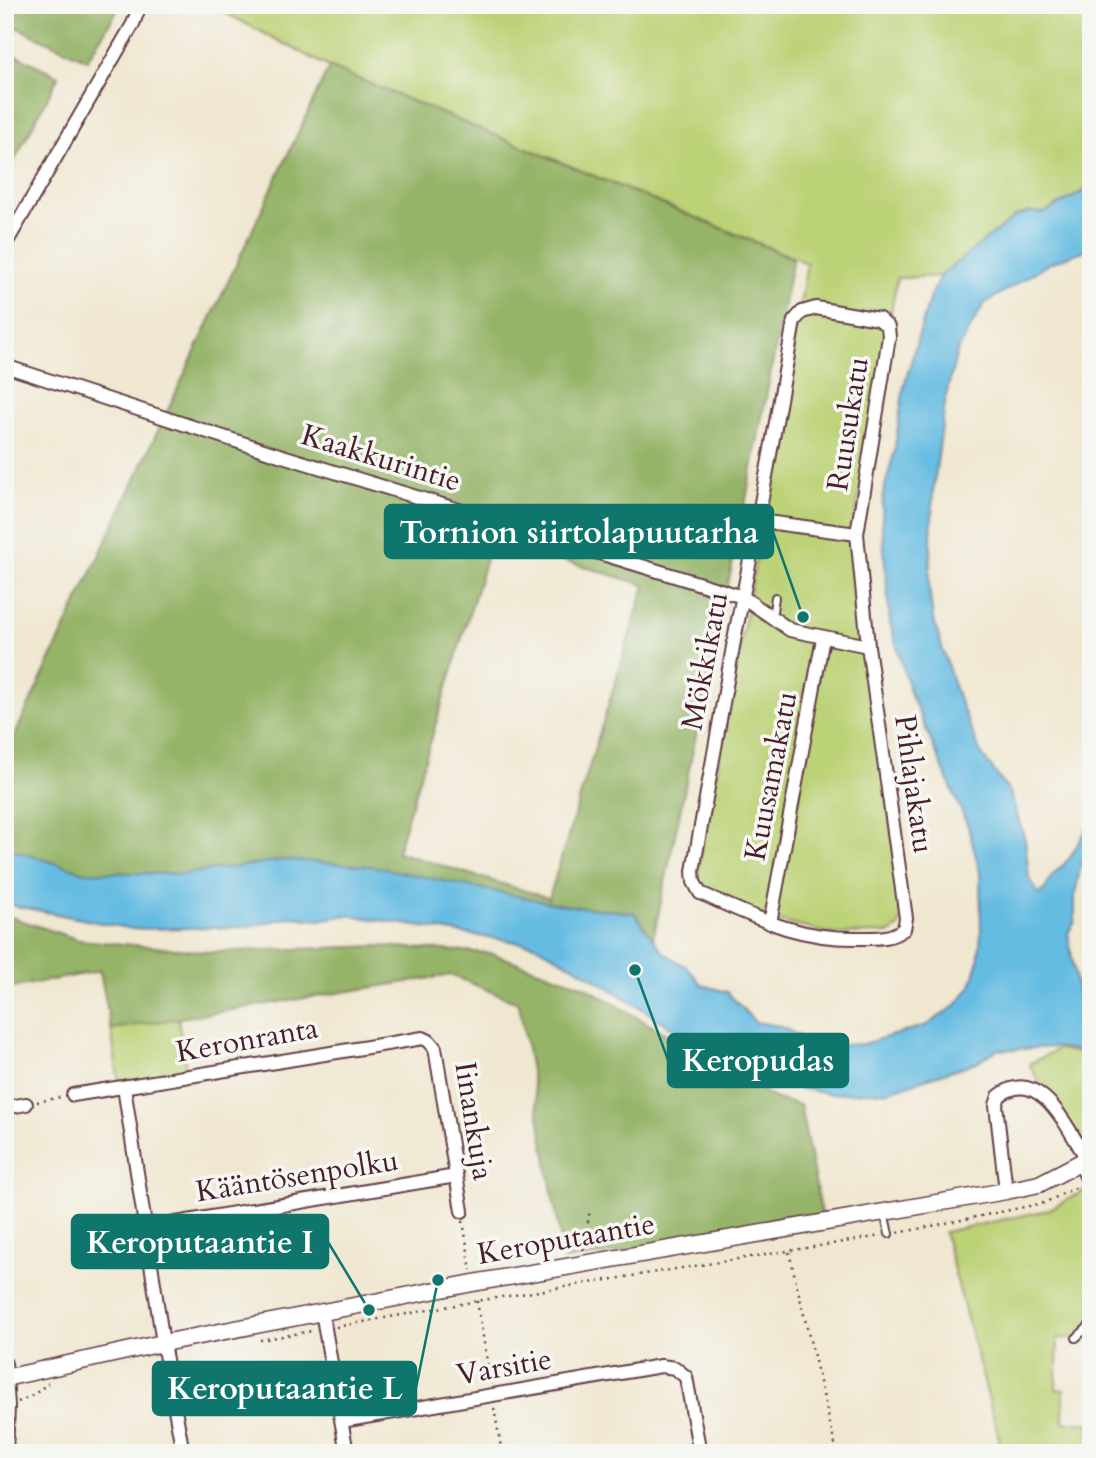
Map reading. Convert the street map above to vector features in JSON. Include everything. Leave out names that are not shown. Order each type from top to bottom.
[{"type":"street","points":[[5,245],[133,23],[140,5]]},
{"type":"street","name":"Ruusukatu","points":[[758,520],[857,534],[889,337],[888,327],[879,319],[816,308],[803,312],[794,321]]},
{"type":"street","name":"Mökkikatu","points":[[770,923],[700,893],[694,882],[693,871],[794,321]]},
{"type":"street","name":"Kaakkurintie","points":[[5,366],[289,458],[743,597]]},
{"type":"street","points":[[743,597],[753,602],[772,620],[790,630],[868,646],[857,534]]},
{"type":"street","name":"Kuusamakatu","points":[[770,923],[823,638]]},
{"type":"street","name":"Pihlajakatu","points":[[770,923],[800,933],[832,939],[892,938],[904,929],[906,918],[868,646]]},
{"type":"street","name":"Keronranta","points":[[73,1095],[415,1038],[429,1041]]},
{"type":"street","name":"Iinankuja","points":[[429,1041],[435,1048],[462,1211]]},
{"type":"street","points":[[1006,1191],[996,1105],[999,1096],[1016,1086],[1028,1087],[1050,1101],[1086,1160],[1089,1184]]},
{"type":"street","points":[[124,1087],[163,1343],[183,1453]]},
{"type":"street","points":[[5,1108],[26,1104]]},
{"type":"street","name":"Keroputaantie","points":[[6,1378],[163,1343],[473,1283],[1006,1191],[1040,1184],[1086,1160]]},
{"type":"street","name":"Kääntösenpolku","points":[[146,1228],[456,1176]]},
{"type":"street","points":[[322,1312],[347,1453]]},
{"type":"street","points":[[5,1363],[8,1406],[6,1453]]},
{"type":"street","name":"Varsitie","points":[[342,1421],[661,1366],[675,1368],[686,1377],[700,1453]]},
{"type":"lane","points":[[772,620],[775,597]]},
{"type":"lane","points":[[884,1210],[889,1234]]},
{"type":"lane","points":[[1076,1338],[1091,1324]]},
{"type":"path","points":[[26,1104],[73,1095]]},
{"type":"path","points":[[258,1340],[477,1301],[889,1234],[1044,1203],[1089,1184]]},
{"type":"path","points":[[583,1265],[583,1248],[590,1210]]},
{"type":"path","points":[[462,1211],[502,1453]]},
{"type":"path","points":[[789,1252],[838,1453]]},
{"type":"path","points":[[8,1406],[35,1394],[51,1381]]},
{"type":"green space","points":[[5,5],[116,5],[117,11],[87,60],[5,22]]},
{"type":"green space","points":[[210,5],[1091,5],[1091,187],[1044,213],[1030,212],[1016,216],[940,276],[897,278],[853,530],[902,917],[899,927],[890,933],[833,934],[777,921],[704,890],[698,881],[807,263],[329,67]]},
{"type":"green space","points":[[5,50],[59,76],[5,178]]},
{"type":"green space","points":[[329,67],[793,258],[745,504],[653,939],[634,913],[562,905],[285,860],[184,874],[85,872],[5,848],[5,756]],"holes":[[[492,539],[645,585],[549,898],[397,852]]]},
{"type":"green space","points":[[5,915],[79,940],[209,952],[380,946],[490,953],[584,986],[776,1099],[800,1105],[823,1222],[564,1260],[519,1003],[451,975],[111,1029],[100,971],[5,989]]},
{"type":"green space","points":[[178,1018],[187,1073],[119,1084],[111,1029]]},
{"type":"green space","points":[[1058,1049],[1091,1055],[1091,1151],[1081,1156],[1029,1064]]},
{"type":"green space","points":[[1085,1190],[1091,1202],[1091,1339],[1058,1338],[1056,1389],[1064,1390],[1063,1422],[1091,1424],[1091,1453],[1072,1453],[1068,1445],[1047,1453],[1003,1453],[944,1232],[1048,1210]]},
{"type":"water","points":[[1091,187],[1091,248],[1050,263],[984,304],[957,351],[946,396],[933,492],[929,589],[933,618],[955,689],[980,752],[1010,793],[1025,840],[1029,878],[1039,894],[1069,859],[1091,822],[1091,849],[1081,863],[1075,895],[1075,922],[1068,933],[1078,995],[1091,1012],[1091,1053],[1058,1047],[997,1050],[977,1062],[889,1091],[830,1094],[752,1079],[584,972],[535,945],[348,915],[319,920],[292,917],[246,927],[132,929],[5,904],[5,848],[85,872],[184,874],[285,860],[370,866],[562,905],[634,913],[664,953],[688,968],[702,985],[727,992],[755,1022],[780,1026],[811,1042],[828,1046],[863,1044],[927,1025],[955,1006],[971,986],[978,963],[981,934],[980,872],[968,826],[911,695],[890,623],[882,525],[883,494],[894,453],[904,386],[929,300],[940,276],[1016,216],[1030,212],[1044,213]]},
{"type":"place","name":"Tornion siirtolapuutarha","points":[[803,617]]},
{"type":"place","name":"Keropudas","points":[[635,970]]},
{"type":"place","name":"Keroputaantie L","points":[[438,1280]]},
{"type":"place","name":"Keroputaantie I","points":[[369,1310]]}]
